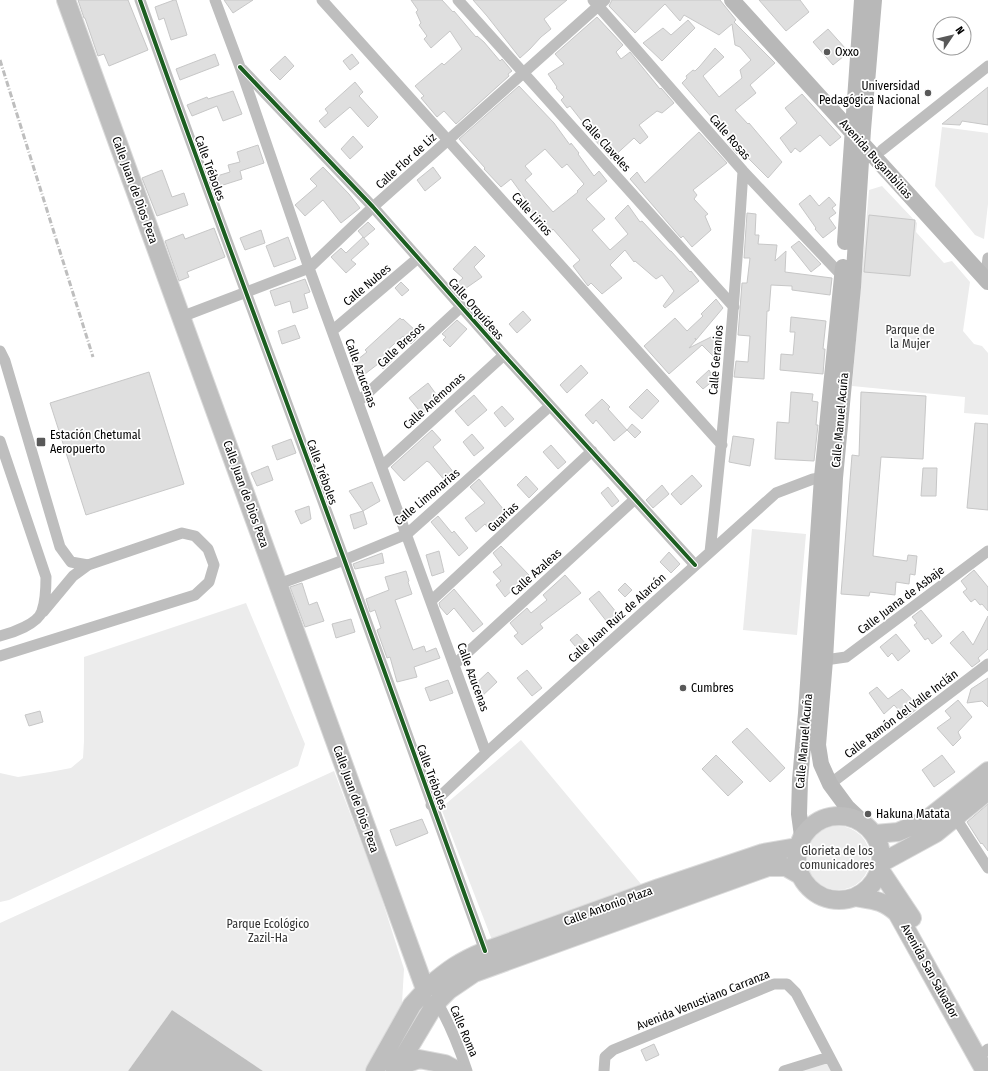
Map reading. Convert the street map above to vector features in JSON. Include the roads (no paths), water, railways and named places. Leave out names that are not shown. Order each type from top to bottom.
[{"type":"main road","name":"Calle Juan de Dios Peza","points":[[66,0],[431,996]]},
{"type":"main road","name":"Avenida Bugambilias","points":[[732,0],[987,269]]},
{"type":"main road","name":"Avenida Bugambilias","points":[[747,0],[858,132],[882,150],[987,269]]},
{"type":"main road","name":"Calle Manuel Acuña","points":[[800,842],[800,780],[848,282],[858,132],[862,0]]},
{"type":"main road","name":"Calle Manuel Acuña","points":[[858,132],[874,0]]},
{"type":"main road","name":"Calle Manuel Acuña","points":[[829,477],[825,660],[818,745],[821,764],[830,784],[847,807],[870,829]]},
{"type":"main road","points":[[880,867],[931,826],[988,771]]},
{"type":"main road","points":[[870,829],[898,832],[931,826],[955,817],[988,791]]},
{"type":"main road","points":[[837,815],[852,817],[870,829],[879,843],[881,853],[880,867],[874,882],[866,891],[855,897],[842,900],[829,899],[817,894],[807,886],[800,875],[796,861],[800,842],[809,826],[822,818],[837,815]]},
{"type":"main road","name":"Calle Antonio Plaza","points":[[396,1069],[431,996],[451,967],[467,958],[659,888],[800,842]]},
{"type":"main road","name":"Calle Antonio Plaza","points":[[375,1071],[412,1005],[453,987],[474,973],[768,867],[786,867],[800,875]]},
{"type":"main road","name":"Avenida San Salvador","points":[[880,867],[910,914],[987,1051]]},
{"type":"main road","name":"Avenida San Salvador","points":[[855,897],[876,900],[889,905],[898,913],[985,1071]]},
{"type":"main road","points":[[396,1069],[419,1060],[445,1064],[458,1071]]},
{"type":"street","name":"Calle Tréboles","points":[[140,0],[485,951]]},
{"type":"street","name":"Calle Azucenas","points":[[215,0],[240,67],[309,268],[455,664],[486,753]]},
{"type":"street","name":"Calle Lirios","points":[[322,0],[722,445]]},
{"type":"street","name":"Calle Claveles","points":[[458,0],[734,306]]},
{"type":"street","name":"Calle Flor de Liz","points":[[181,317],[309,268],[373,207],[448,141],[599,2]]},
{"type":"street","name":"Calle Rosas","points":[[599,2],[743,171],[848,282]]},
{"type":"street","points":[[882,150],[988,66]]},
{"type":"street","name":"Calle Orquídeas","points":[[240,67],[373,207],[504,356],[695,565]]},
{"type":"street","name":"Calle Geranios","points":[[710,552],[722,445],[734,306],[743,171]]},
{"type":"street","name":"Calle Nubes","points":[[332,331],[418,258]]},
{"type":"street","name":"Calle Bresos","points":[[358,402],[461,307]]},
{"type":"street","points":[[0,351],[5,361],[60,547],[71,562],[88,565]]},
{"type":"street","name":"Calle Anémonas","points":[[382,466],[504,356]]},
{"type":"street","name":"Calle Limonarias","points":[[279,584],[344,560],[407,534],[550,406]]},
{"type":"street","points":[[0,441],[46,577],[46,594],[42,613]]},
{"type":"street","name":"Guarias","points":[[431,601],[592,451]]},
{"type":"street","name":"Calle Juan Ruíz de Alarcón","points":[[431,805],[486,753],[776,493],[813,479],[829,477]]},
{"type":"street","name":"Calle Azaleas","points":[[455,664],[635,499]]},
{"type":"street","points":[[0,636],[27,626],[42,613],[73,576],[88,565],[182,533],[195,536],[208,549],[214,565],[209,582],[195,594],[0,656]]},
{"type":"street","name":"Calle Juana de Asbaje","points":[[825,660],[846,657],[986,555]]},
{"type":"street","name":"Calle Ramón del Valle Inclán","points":[[830,784],[988,664]]},
{"type":"street","points":[[955,817],[988,868]]},
{"type":"street","name":"Avenida Venustiano Carranza","points":[[604,1071],[605,1057],[613,1050],[774,984],[787,984],[796,993],[837,1071]]},
{"type":"street","name":"Calle Roma","points":[[431,996],[446,1016],[456,1038],[467,1071]]},
{"type":"street","points":[[784,1071],[829,1057]]},
{"type":"railway","points":[[0,60],[93,357]]},
{"type":"place","name":"Oxxo","points":[[827,52]]},
{"type":"place","name":"Universidad Pedagógica Nacional","points":[[928,93]]},
{"type":"place","name":"Estación Chetumal Aeropuerto","points":[[41,442]]},
{"type":"place","name":"Cumbres","points":[[683,688]]},
{"type":"place","name":"Hakuna Matata","points":[[868,814]]},
{"type":"park label","name":"Parque de la Mujer","points":[[910,337]]},
{"type":"park label","name":"Glorieta de los comunicadores","points":[[837,858]]},
{"type":"park label","name":"Parque Ecológico Zazil-Ha","points":[[268,931]]}]
